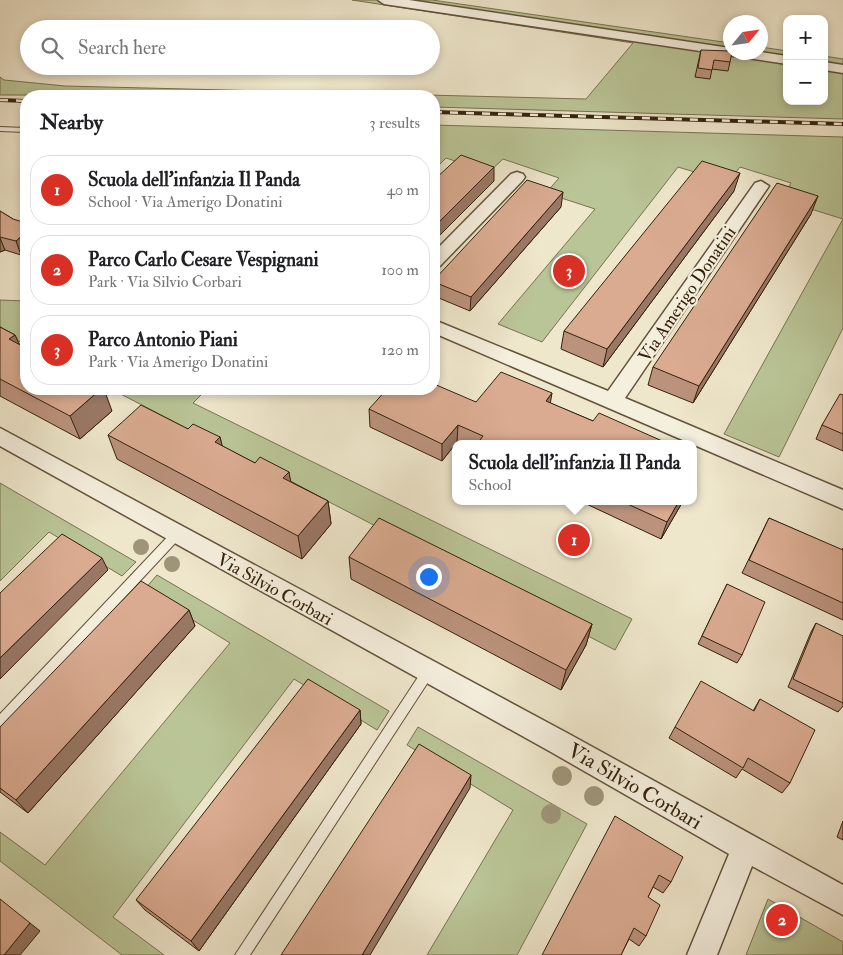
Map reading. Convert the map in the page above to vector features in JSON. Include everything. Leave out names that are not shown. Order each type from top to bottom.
[{"type":"street","points":[[384,0],[723,51]]},
{"type":"street","points":[[768,57],[783,59]]},
{"type":"street","points":[[828,67],[843,69]]},
{"type":"street","points":[[440,256],[518,177]]},
{"type":"street","name":"Via Amerigo Donatini","points":[[612,401],[761,186]]},
{"type":"street","points":[[440,329],[843,500]]},
{"type":"street","name":"Via Silvio Corbari","points":[[0,436],[176,535],[843,901]]},
{"type":"street","points":[[702,955],[745,848]]},
{"type":"lane","points":[[0,130],[20,130]]},
{"type":"lane","points":[[0,723],[176,535]]},
{"type":"lane","points":[[242,955],[428,672]]},
{"type":"green space","points":[[352,0],[432,0],[723,42],[723,60],[768,60],[768,48],[783,50],[783,105],[828,105],[828,57],[843,59],[843,119],[440,107],[440,95],[586,99],[633,43]]},
{"type":"green space","points":[[0,77],[4,80],[65,86],[225,90],[20,90],[20,95],[0,95]]},
{"type":"green space","points":[[440,125],[843,137],[843,219],[782,200],[791,183],[740,167],[728,182],[678,167],[542,342],[498,324],[595,209],[546,193],[559,178],[503,159],[489,172],[446,158],[440,164]]},
{"type":"green space","points":[[843,219],[843,328],[779,457],[724,434]]},
{"type":"green space","points":[[0,300],[20,301],[20,342],[0,331]]},
{"type":"green space","points":[[123,395],[201,395],[193,403],[632,619],[615,650]]},
{"type":"green space","points":[[0,483],[136,562],[122,576],[49,532],[0,581]]},
{"type":"green space","points":[[157,575],[389,711],[377,730],[294,679],[113,917],[164,955],[122,955],[0,861],[0,832],[45,865],[230,643],[144,590]]},
{"type":"green space","points":[[418,727],[587,824],[517,955],[427,955],[513,810],[407,745]]},
{"type":"green space","points":[[768,899],[843,942],[843,955],[746,955]]},
{"type":"building","points":[[701,50],[723,51],[723,60],[730,60],[730,62],[714,60],[712,70],[698,68]]},
{"type":"building","points":[[461,155],[494,167],[440,221],[440,174]]},
{"type":"building","points":[[702,161],[740,173],[607,349],[564,331]]},
{"type":"building","points":[[527,180],[563,192],[471,297],[440,284],[440,274]]},
{"type":"building","points":[[777,183],[818,196],[699,386],[653,367]]},
{"type":"building","points":[[0,211],[20,221],[20,237],[16,241],[0,237]]},
{"type":"building","points":[[0,327],[15,335],[9,339],[20,345],[20,390],[0,379]]},
{"type":"building","points":[[501,372],[552,393],[546,401],[593,421],[599,413],[660,440],[480,440],[483,436],[458,425],[442,444],[369,409],[382,395],[440,395],[440,387],[476,402]]},
{"type":"building","points":[[840,394],[843,395],[843,434],[822,425]]},
{"type":"building","points":[[30,395],[94,395],[70,416]]},
{"type":"building","points":[[141,405],[188,429],[193,424],[220,437],[215,442],[255,463],[260,457],[289,472],[283,478],[328,501],[298,536],[108,435]]},
{"type":"building","points":[[630,505],[677,505],[667,522]]},
{"type":"building","points":[[379,518],[592,624],[566,670],[349,557]]},
{"type":"building","points":[[769,518],[843,550],[843,603],[749,560]]},
{"type":"building","points":[[62,534],[102,558],[0,658],[0,593]]},
{"type":"building","points":[[141,581],[189,610],[16,800],[0,788],[0,727]]},
{"type":"building","points":[[727,584],[765,602],[742,655],[702,636]]},
{"type":"building","points":[[816,623],[843,636],[843,703],[793,679]]},
{"type":"building","points":[[308,679],[360,710],[191,941],[136,900]]},
{"type":"building","points":[[701,681],[754,711],[760,699],[815,730],[790,783],[748,758],[743,768],[675,727]]},
{"type":"building","points":[[419,744],[471,775],[362,955],[281,955]]},
{"type":"building","points":[[615,816],[683,857],[671,882],[659,875],[648,897],[660,905],[646,936],[634,928],[621,955],[542,955]]},
{"type":"building","points":[[0,899],[30,923],[4,955],[0,955]]},
{"type":"railway","points":[[0,100],[20,101]]},
{"type":"railway","points":[[440,112],[843,124]]},
{"type":"place","name":"Parco Antonio Piani","points":[[569,271]]},
{"type":"place","name":"Scuola dell'infanzia Il Panda","points":[[574,540]]},
{"type":"place","name":"Parco Carlo Cesare Vespignani","points":[[782,920]]}]
